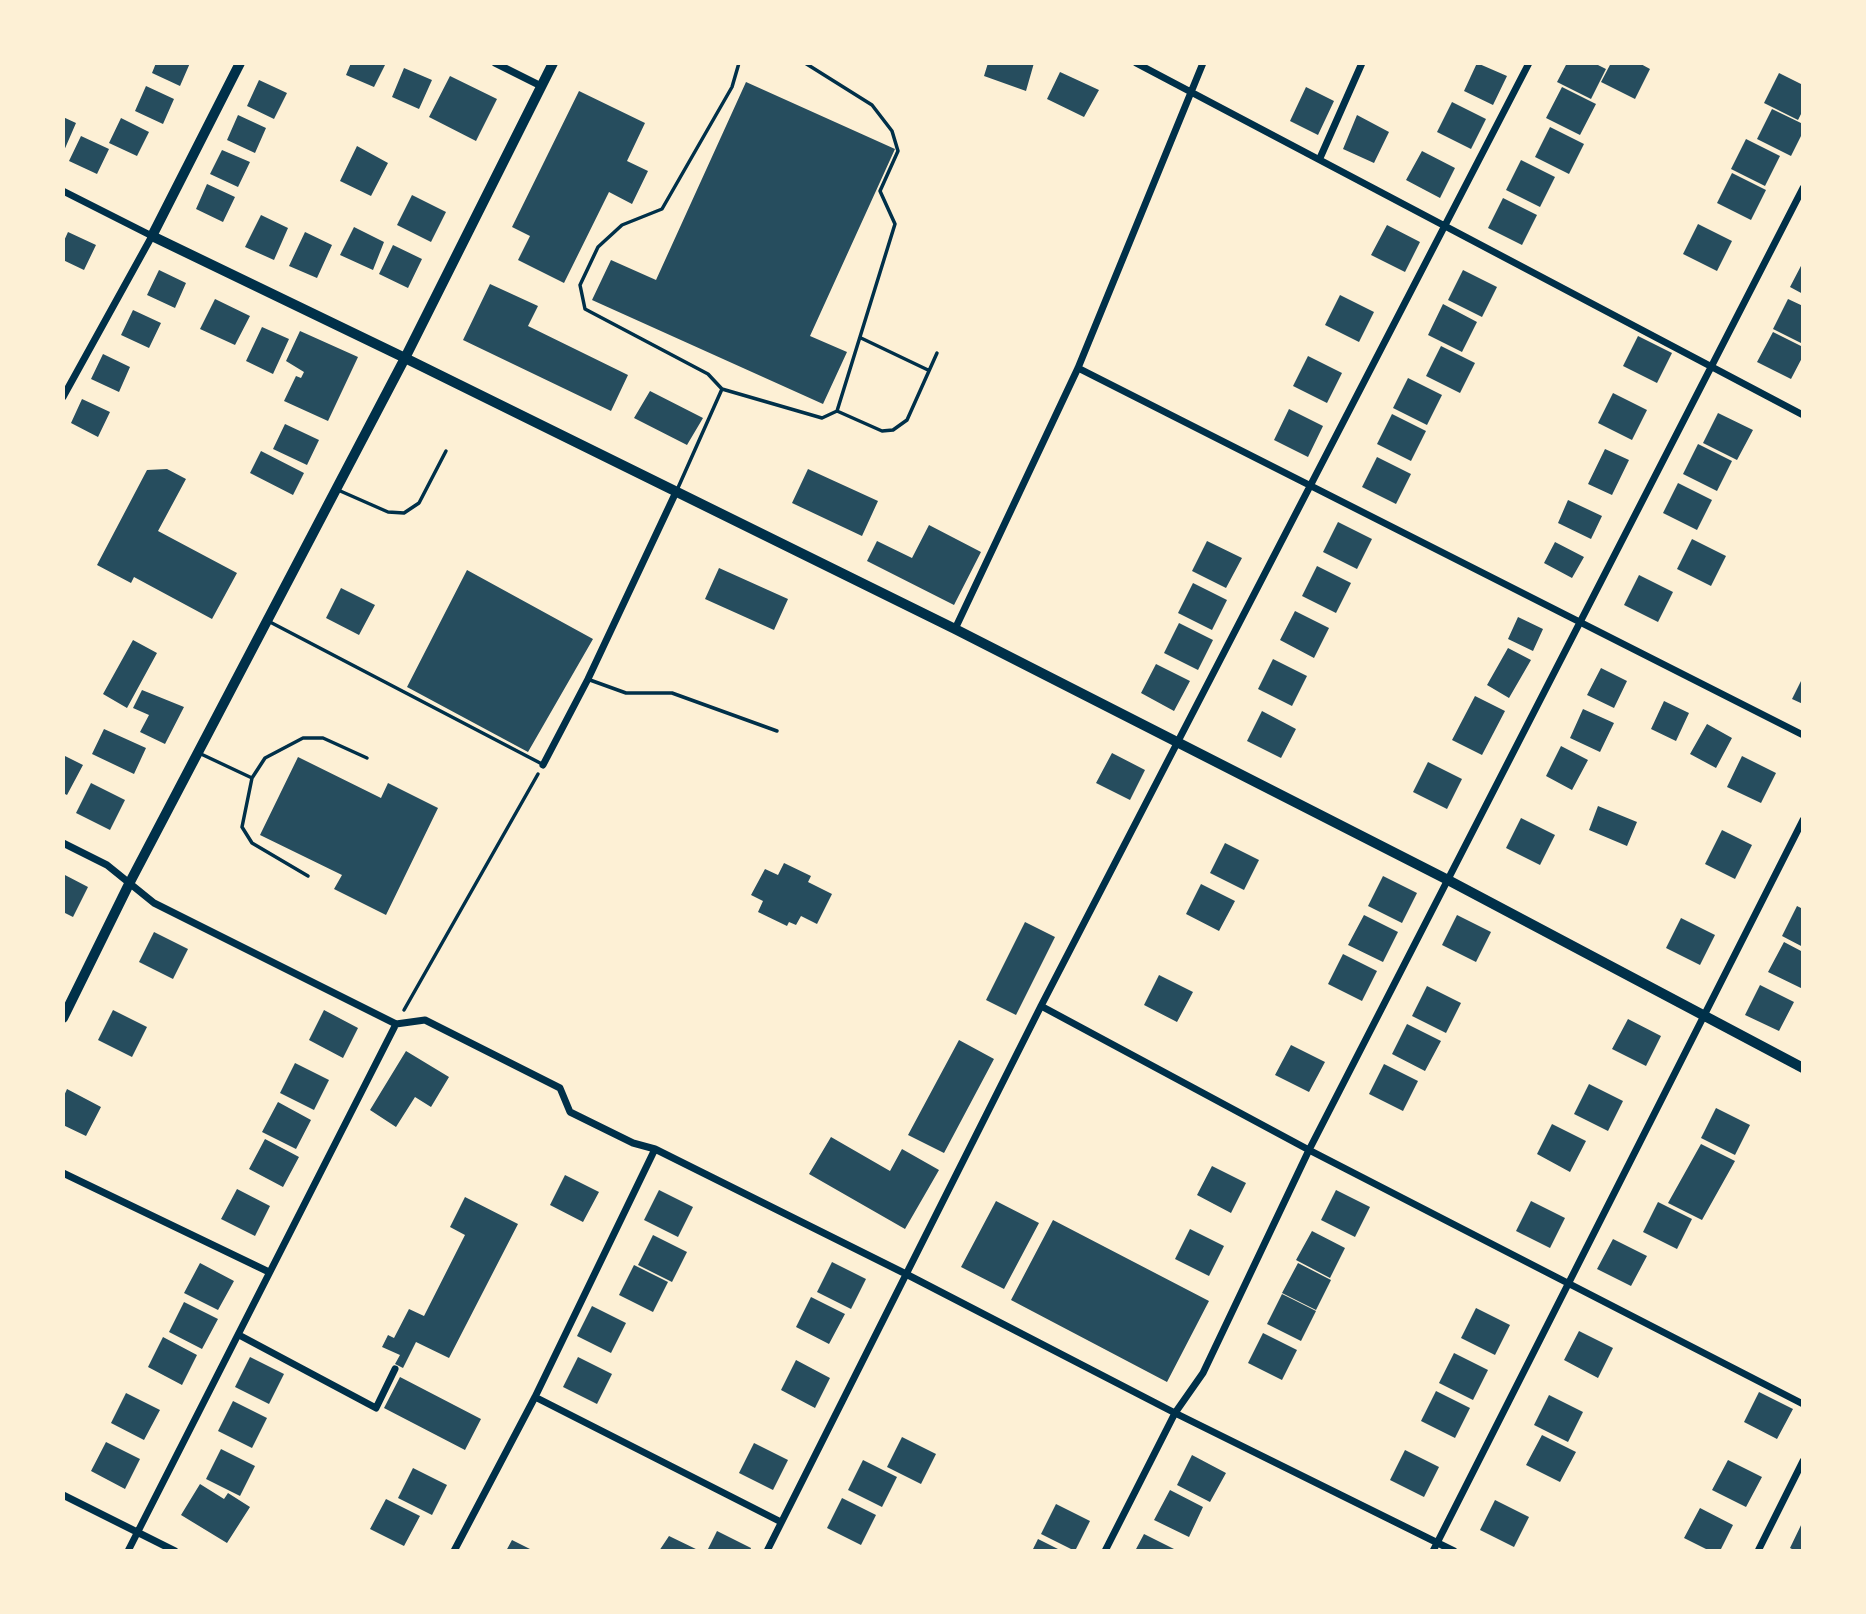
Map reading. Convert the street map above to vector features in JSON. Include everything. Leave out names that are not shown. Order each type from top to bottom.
[{"type":"main road","points":[[63,1018],[130,882],[405,358],[955,629],[1448,880],[1803,1068]]},
{"type":"street","points":[[63,397],[152,236],[240,63]]},
{"type":"street","points":[[495,63],[541,86]]},
{"type":"street","points":[[63,191],[405,358],[553,63]]},
{"type":"street","points":[[1136,63],[1803,415]]},
{"type":"street","points":[[955,629],[1078,368],[1203,63]]},
{"type":"street","points":[[1320,158],[1362,63]]},
{"type":"street","points":[[767,1551],[1041,1006],[1529,63]]},
{"type":"street","points":[[1105,1551],[1175,1413],[1203,1373],[1309,1150],[1803,188]]},
{"type":"street","points":[[1078,368],[1803,735]]},
{"type":"street","points":[[543,765],[588,679],[676,492]]},
{"type":"street","points":[[1433,1551],[1803,820]]},
{"type":"street","points":[[63,843],[107,865],[154,903],[396,1024],[425,1020],[560,1088],[570,1112],[633,1143],[655,1149],[906,1274],[1175,1413],[1454,1551]]},
{"type":"street","points":[[1041,1006],[1309,1150],[1803,1404]]},
{"type":"street","points":[[128,1551],[396,1024]]},
{"type":"street","points":[[454,1551],[535,1397],[655,1149]]},
{"type":"street","points":[[63,1173],[269,1272]]},
{"type":"street","points":[[239,1335],[376,1408],[395,1369]]},
{"type":"street","points":[[535,1397],[781,1522]]},
{"type":"street","points":[[1758,1551],[1803,1461]]},
{"type":"street","points":[[63,1495],[175,1551]]},
{"type":"lane","points":[[739,63],[732,87],[662,209],[622,225],[598,247],[580,285],[585,309],[708,374],[722,389],[822,418],[837,411],[895,224],[880,191],[898,151],[892,131],[873,105],[805,63]]},
{"type":"lane","points":[[860,338],[928,370]]},
{"type":"lane","points":[[837,411],[882,431],[893,430],[907,420],[937,353]]},
{"type":"lane","points":[[676,492],[722,389]]},
{"type":"lane","points":[[336,489],[388,512],[404,513],[419,503],[446,451]]},
{"type":"lane","points":[[268,621],[543,765]]},
{"type":"lane","points":[[588,679],[626,693],[672,692],[777,731]]},
{"type":"lane","points":[[308,876],[252,843],[242,827],[252,778],[265,758],[303,738],[323,738],[367,758]]},
{"type":"lane","points":[[199,753],[252,778]]},
{"type":"path","points":[[396,1024],[543,765]]},
{"type":"building","points":[[156,63],[190,63],[180,86],[152,73]]},
{"type":"building","points":[[351,63],[386,63],[374,87],[346,75]]},
{"type":"building","points":[[988,63],[1034,63],[1026,91],[984,76]]},
{"type":"building","points":[[1477,63],[1507,76],[1493,105],[1464,91]]},
{"type":"building","points":[[1567,63],[1594,63],[1606,69],[1591,99],[1557,82]]},
{"type":"building","points":[[1611,63],[1639,63],[1650,69],[1635,99],[1601,82]]},
{"type":"building","points":[[404,68],[432,80],[419,109],[392,97]]},
{"type":"building","points":[[1060,72],[1099,90],[1084,117],[1047,99]]},
{"type":"building","points":[[1779,73],[1803,85],[1803,110],[1798,120],[1764,103]]},
{"type":"building","points":[[450,76],[497,99],[476,141],[429,117]]},
{"type":"building","points":[[259,80],[287,93],[274,119],[247,106]]},
{"type":"building","points":[[746,82],[895,149],[810,336],[847,352],[823,404],[592,300],[611,260],[656,280]]},
{"type":"building","points":[[146,86],[174,99],[163,124],[135,111]]},
{"type":"building","points":[[1306,87],[1334,101],[1318,135],[1290,121]]},
{"type":"building","points":[[1562,87],[1596,104],[1580,135],[1546,118]]},
{"type":"building","points":[[579,91],[645,123],[627,161],[648,171],[632,204],[609,192],[564,283],[518,260],[530,236],[512,227]]},
{"type":"building","points":[[1452,102],[1486,119],[1471,149],[1437,132]]},
{"type":"building","points":[[1772,109],[1803,124],[1803,132],[1791,156],[1757,139]]},
{"type":"building","points":[[238,115],[266,128],[255,153],[227,140]]},
{"type":"building","points":[[1357,115],[1389,132],[1374,163],[1343,149]]},
{"type":"building","points":[[63,117],[76,123],[63,153]]},
{"type":"building","points":[[121,118],[149,132],[137,156],[109,143]]},
{"type":"building","points":[[1550,127],[1584,144],[1569,174],[1535,157]]},
{"type":"building","points":[[81,136],[109,149],[97,174],[69,161]]},
{"type":"building","points":[[1746,139],[1780,156],[1765,186],[1731,169]]},
{"type":"building","points":[[357,146],[388,163],[371,196],[340,181]]},
{"type":"building","points":[[222,150],[250,162],[238,187],[210,174]]},
{"type":"building","points":[[1422,151],[1455,168],[1440,198],[1406,180]]},
{"type":"building","points":[[1521,160],[1555,177],[1540,207],[1506,190]]},
{"type":"building","points":[[1732,173],[1766,190],[1751,220],[1717,203]]},
{"type":"building","points":[[207,184],[235,197],[223,222],[196,209]]},
{"type":"building","points":[[412,195],[446,212],[431,242],[397,225]]},
{"type":"building","points":[[1503,198],[1537,215],[1522,245],[1488,228]]},
{"type":"building","points":[[261,215],[288,228],[274,260],[245,247]]},
{"type":"building","points":[[1698,224],[1732,241],[1717,271],[1683,254]]},
{"type":"building","points":[[1387,225],[1420,242],[1405,272],[1371,255]]},
{"type":"building","points":[[354,227],[384,242],[373,270],[340,255]]},
{"type":"building","points":[[68,232],[96,245],[84,270],[63,260],[63,243]]},
{"type":"building","points":[[305,232],[332,245],[317,278],[289,266]]},
{"type":"building","points":[[393,245],[422,259],[408,288],[379,274]]},
{"type":"building","points":[[1803,262],[1803,294],[1790,287]]},
{"type":"building","points":[[159,270],[186,283],[175,308],[147,295]]},
{"type":"building","points":[[1463,270],[1497,287],[1482,317],[1448,300]]},
{"type":"building","points":[[490,284],[538,306],[528,326],[628,375],[611,411],[463,340]]},
{"type":"building","points":[[1340,295],[1374,312],[1359,342],[1325,325]]},
{"type":"building","points":[[215,299],[250,316],[235,345],[200,329]]},
{"type":"building","points":[[1788,299],[1803,306],[1803,344],[1773,329]]},
{"type":"building","points":[[1443,304],[1477,322],[1462,352],[1428,335]]},
{"type":"building","points":[[133,310],[161,323],[149,348],[121,335]]},
{"type":"building","points":[[262,327],[289,339],[273,374],[246,361]]},
{"type":"building","points":[[300,331],[358,357],[328,421],[284,401],[296,376],[301,378],[304,372],[286,361]]},
{"type":"building","points":[[1773,332],[1803,347],[1803,356],[1791,379],[1757,362]]},
{"type":"building","points":[[1638,336],[1672,353],[1657,383],[1623,366]]},
{"type":"building","points":[[1441,346],[1475,363],[1460,393],[1426,376]]},
{"type":"building","points":[[103,354],[130,367],[119,392],[91,379]]},
{"type":"building","points":[[1308,356],[1342,373],[1327,403],[1293,386]]},
{"type":"building","points":[[1408,378],[1442,395],[1427,425],[1393,408]]},
{"type":"building","points":[[650,391],[703,418],[687,445],[634,418]]},
{"type":"building","points":[[1613,393],[1647,410],[1632,440],[1598,423]]},
{"type":"building","points":[[82,399],[110,412],[98,437],[71,423]]},
{"type":"building","points":[[1289,409],[1323,426],[1308,457],[1274,440]]},
{"type":"building","points":[[1718,413],[1753,430],[1737,460],[1703,443]]},
{"type":"building","points":[[1392,414],[1426,431],[1411,461],[1377,444]]},
{"type":"building","points":[[285,424],[319,440],[307,465],[273,449]]},
{"type":"building","points":[[1698,444],[1732,461],[1717,491],[1683,474]]},
{"type":"building","points":[[1605,449],[1629,460],[1612,495],[1588,484]]},
{"type":"building","points":[[261,451],[304,473],[293,495],[250,473]]},
{"type":"building","points":[[1377,457],[1411,474],[1396,504],[1362,487]]},
{"type":"building","points":[[167,469],[186,479],[158,531],[237,573],[212,619],[134,577],[131,583],[97,565],[147,470]]},
{"type":"building","points":[[808,469],[878,501],[862,536],[792,503]]},
{"type":"building","points":[[1678,483],[1712,500],[1697,530],[1663,513]]},
{"type":"building","points":[[1568,500],[1602,516],[1591,539],[1558,523]]},
{"type":"building","points":[[1338,522],[1372,539],[1357,569],[1323,552]]},
{"type":"building","points":[[929,525],[981,552],[954,605],[867,561],[877,541],[912,558]]},
{"type":"building","points":[[1692,539],[1726,556],[1711,586],[1677,569]]},
{"type":"building","points":[[1207,541],[1242,558],[1226,588],[1192,571]]},
{"type":"building","points":[[1555,542],[1584,557],[1572,578],[1544,563]]},
{"type":"building","points":[[1317,566],[1351,583],[1336,613],[1302,596]]},
{"type":"building","points":[[719,568],[788,599],[774,630],[705,599]]},
{"type":"building","points":[[467,570],[593,639],[528,752],[407,687]]},
{"type":"building","points":[[1639,575],[1673,592],[1658,622],[1624,605]]},
{"type":"building","points":[[1193,583],[1227,600],[1212,630],[1178,613]]},
{"type":"building","points":[[341,588],[375,605],[359,635],[326,618]]},
{"type":"building","points":[[1295,611],[1329,628],[1314,658],[1280,640]]},
{"type":"building","points":[[1518,617],[1543,629],[1533,651],[1508,639]]},
{"type":"building","points":[[1179,623],[1213,640],[1198,670],[1164,653]]},
{"type":"building","points":[[133,640],[157,653],[127,708],[103,694]]},
{"type":"building","points":[[1508,648],[1531,660],[1509,698],[1487,685]]},
{"type":"building","points":[[1273,659],[1307,676],[1292,706],[1258,689]]},
{"type":"building","points":[[1156,664],[1190,681],[1174,711],[1141,693]]},
{"type":"building","points":[[1601,668],[1627,681],[1614,708],[1587,695]]},
{"type":"building","points":[[1803,677],[1803,704],[1792,699]]},
{"type":"building","points":[[142,690],[184,707],[165,744],[140,732],[149,715],[133,708]]},
{"type":"building","points":[[1475,696],[1505,711],[1482,755],[1452,740]]},
{"type":"building","points":[[1664,701],[1689,713],[1676,741],[1651,729]]},
{"type":"building","points":[[1583,709],[1614,723],[1600,752],[1570,738]]},
{"type":"building","points":[[1262,711],[1296,729],[1281,758],[1247,741]]},
{"type":"building","points":[[1707,724],[1732,738],[1716,768],[1690,754]]},
{"type":"building","points":[[104,729],[146,748],[134,774],[92,754]]},
{"type":"building","points":[[1561,746],[1588,760],[1572,790],[1546,776]]},
{"type":"building","points":[[1112,753],[1145,770],[1130,800],[1096,783]]},
{"type":"building","points":[[63,755],[83,765],[67,795],[63,793]]},
{"type":"building","points":[[1742,756],[1776,773],[1761,803],[1727,787]]},
{"type":"building","points":[[298,757],[381,798],[388,783],[438,808],[386,915],[334,889],[342,875],[260,835]]},
{"type":"building","points":[[1428,762],[1462,779],[1447,809],[1413,792]]},
{"type":"building","points":[[91,783],[125,800],[110,830],[76,813]]},
{"type":"building","points":[[1598,806],[1637,822],[1627,846],[1589,830]]},
{"type":"building","points":[[1521,818],[1555,835],[1540,865],[1506,848]]},
{"type":"building","points":[[1722,830],[1752,845],[1735,879],[1705,864]]},
{"type":"building","points":[[1225,843],[1259,860],[1244,890],[1210,873]]},
{"type":"building","points":[[784,863],[811,876],[808,882],[832,894],[817,924],[801,916],[796,925],[789,922],[787,926],[758,912],[763,901],[751,895],[765,869],[778,875]]},
{"type":"building","points":[[63,874],[88,887],[73,917],[63,912]]},
{"type":"building","points":[[1383,876],[1417,893],[1402,923],[1368,906]]},
{"type":"building","points":[[1201,884],[1235,901],[1219,931],[1186,914]]},
{"type":"building","points":[[1797,906],[1803,909],[1803,947],[1782,936]]},
{"type":"building","points":[[1364,915],[1398,932],[1383,962],[1348,945]]},
{"type":"building","points":[[1457,915],[1491,932],[1476,962],[1442,945]]},
{"type":"building","points":[[1681,918],[1715,935],[1700,965],[1666,948]]},
{"type":"building","points":[[1025,922],[1055,937],[1016,1015],[986,1000]]},
{"type":"building","points":[[154,932],[188,949],[173,979],[139,962]]},
{"type":"building","points":[[1784,942],[1803,952],[1803,989],[1768,972]]},
{"type":"building","points":[[1343,954],[1377,971],[1362,1001],[1328,984]]},
{"type":"building","points":[[1159,975],[1193,992],[1177,1022],[1144,1005]]},
{"type":"building","points":[[1760,985],[1794,1002],[1779,1031],[1745,1015]]},
{"type":"building","points":[[1427,986],[1461,1003],[1446,1033],[1412,1016]]},
{"type":"building","points":[[113,1010],[147,1027],[132,1057],[98,1040]]},
{"type":"building","points":[[324,1010],[358,1028],[343,1058],[309,1040]]},
{"type":"building","points":[[1628,1019],[1661,1036],[1646,1066],[1612,1049]]},
{"type":"building","points":[[1407,1024],[1441,1041],[1425,1071],[1392,1054]]},
{"type":"building","points":[[959,1040],[994,1059],[944,1153],[908,1135]]},
{"type":"building","points":[[1291,1045],[1325,1062],[1309,1092],[1275,1075]]},
{"type":"building","points":[[406,1051],[449,1077],[431,1107],[415,1097],[396,1127],[370,1110]]},
{"type":"building","points":[[295,1063],[329,1080],[314,1110],[280,1093]]},
{"type":"building","points":[[1384,1064],[1418,1081],[1403,1111],[1369,1094]]},
{"type":"building","points":[[1589,1084],[1623,1101],[1608,1131],[1574,1114]]},
{"type":"building","points":[[67,1089],[101,1107],[86,1136],[63,1125],[63,1098]]},
{"type":"building","points":[[278,1102],[311,1120],[296,1149],[262,1132]]},
{"type":"building","points":[[1716,1108],[1750,1125],[1735,1155],[1701,1138]]},
{"type":"building","points":[[1552,1124],[1586,1141],[1570,1172],[1537,1154]]},
{"type":"building","points":[[831,1137],[890,1171],[902,1149],[939,1170],[905,1229],[809,1174]]},
{"type":"building","points":[[265,1139],[299,1157],[283,1187],[249,1169]]},
{"type":"building","points":[[1701,1144],[1735,1161],[1702,1220],[1668,1203]]},
{"type":"building","points":[[1212,1166],[1246,1183],[1231,1213],[1197,1195]]},
{"type":"building","points":[[565,1175],[599,1192],[583,1222],[550,1205]]},
{"type":"building","points":[[237,1189],[270,1206],[255,1236],[221,1219]]},
{"type":"building","points":[[659,1190],[693,1207],[678,1237],[644,1220]]},
{"type":"building","points":[[1336,1190],[1370,1207],[1355,1237],[1321,1220]]},
{"type":"building","points":[[465,1197],[518,1224],[449,1358],[416,1342],[403,1368],[395,1364],[400,1355],[382,1347],[388,1335],[394,1338],[409,1309],[424,1316],[465,1235],[450,1227]]},
{"type":"building","points":[[996,1201],[1039,1223],[1004,1289],[961,1267]]},
{"type":"building","points":[[1531,1201],[1565,1218],[1550,1248],[1516,1231]]},
{"type":"building","points":[[1658,1202],[1692,1219],[1677,1249],[1643,1232]]},
{"type":"building","points":[[1053,1220],[1209,1301],[1167,1382],[1011,1300]]},
{"type":"building","points":[[1190,1229],[1224,1246],[1209,1276],[1175,1259]]},
{"type":"building","points":[[1312,1231],[1345,1248],[1330,1278],[1296,1260]]},
{"type":"building","points":[[653,1235],[687,1252],[672,1282],[638,1265]]},
{"type":"building","points":[[1613,1239],[1647,1256],[1631,1286],[1597,1269]]},
{"type":"building","points":[[832,1262],[866,1279],[851,1309],[817,1292]]},
{"type":"building","points":[[200,1263],[234,1281],[218,1310],[184,1293]]},
{"type":"building","points":[[1298,1263],[1331,1280],[1316,1310],[1282,1293]]},
{"type":"building","points":[[634,1265],[668,1282],[653,1312],[619,1295]]},
{"type":"building","points":[[1282,1294],[1316,1311],[1301,1341],[1267,1324]]},
{"type":"building","points":[[811,1297],[845,1314],[829,1344],[796,1327]]},
{"type":"building","points":[[184,1302],[218,1319],[202,1349],[169,1332]]},
{"type":"building","points":[[592,1306],[626,1323],[611,1353],[577,1336]]},
{"type":"building","points":[[1476,1308],[1510,1325],[1495,1355],[1461,1338]]},
{"type":"building","points":[[1579,1331],[1613,1348],[1598,1378],[1564,1360]]},
{"type":"building","points":[[1263,1333],[1297,1350],[1282,1380],[1248,1363]]},
{"type":"building","points":[[163,1337],[197,1355],[182,1385],[148,1367]]},
{"type":"building","points":[[1454,1353],[1488,1370],[1473,1400],[1439,1383]]},
{"type":"building","points":[[250,1357],[284,1374],[269,1404],[235,1387]]},
{"type":"building","points":[[578,1357],[612,1374],[597,1404],[563,1387]]},
{"type":"building","points":[[796,1360],[830,1378],[815,1408],[781,1390]]},
{"type":"building","points":[[400,1377],[481,1419],[465,1450],[384,1408]]},
{"type":"building","points":[[1436,1391],[1470,1408],[1455,1438],[1421,1421]]},
{"type":"building","points":[[1759,1392],[1793,1409],[1777,1439],[1744,1422]]},
{"type":"building","points":[[126,1393],[160,1410],[144,1440],[111,1423]]},
{"type":"building","points":[[1549,1395],[1583,1412],[1568,1442],[1534,1425]]},
{"type":"building","points":[[233,1401],[267,1418],[252,1448],[218,1431]]},
{"type":"building","points":[[1542,1435],[1576,1452],[1560,1482],[1526,1465]]},
{"type":"building","points":[[902,1437],[936,1454],[921,1484],[887,1467]]},
{"type":"building","points":[[106,1442],[140,1459],[125,1489],[91,1471]]},
{"type":"building","points":[[754,1443],[788,1460],[773,1490],[739,1473]]},
{"type":"building","points":[[221,1449],[255,1466],[240,1496],[206,1479]]},
{"type":"building","points":[[1405,1450],[1439,1467],[1424,1497],[1390,1480]]},
{"type":"building","points":[[1192,1455],[1226,1473],[1210,1502],[1177,1485]]},
{"type":"building","points":[[863,1460],[897,1477],[882,1507],[848,1490]]},
{"type":"building","points":[[1728,1460],[1762,1477],[1746,1507],[1712,1490]]},
{"type":"building","points":[[413,1468],[447,1485],[432,1515],[398,1498]]},
{"type":"building","points":[[200,1484],[224,1499],[228,1493],[250,1507],[227,1543],[181,1515]]},
{"type":"building","points":[[1170,1490],[1203,1507],[1189,1537],[1154,1520]]},
{"type":"building","points":[[842,1498],[876,1515],[861,1545],[827,1528]]},
{"type":"building","points":[[386,1499],[420,1516],[404,1546],[370,1529]]},
{"type":"building","points":[[1495,1500],[1529,1517],[1514,1547],[1480,1530]]},
{"type":"building","points":[[1056,1504],[1090,1521],[1075,1551],[1041,1534]]},
{"type":"building","points":[[1700,1508],[1733,1525],[1720,1551],[1710,1551],[1684,1538]]},
{"type":"building","points":[[1803,1521],[1803,1551],[1796,1551],[1790,1548]]},
{"type":"building","points":[[717,1531],[751,1548],[750,1551],[707,1551]]},
{"type":"building","points":[[1144,1534],[1178,1551],[1135,1551]]},
{"type":"building","points":[[669,1536],[700,1551],[659,1551]]},
{"type":"building","points":[[1038,1539],[1062,1551],[1032,1551]]},
{"type":"building","points":[[512,1540],[534,1551],[506,1551]]}]
